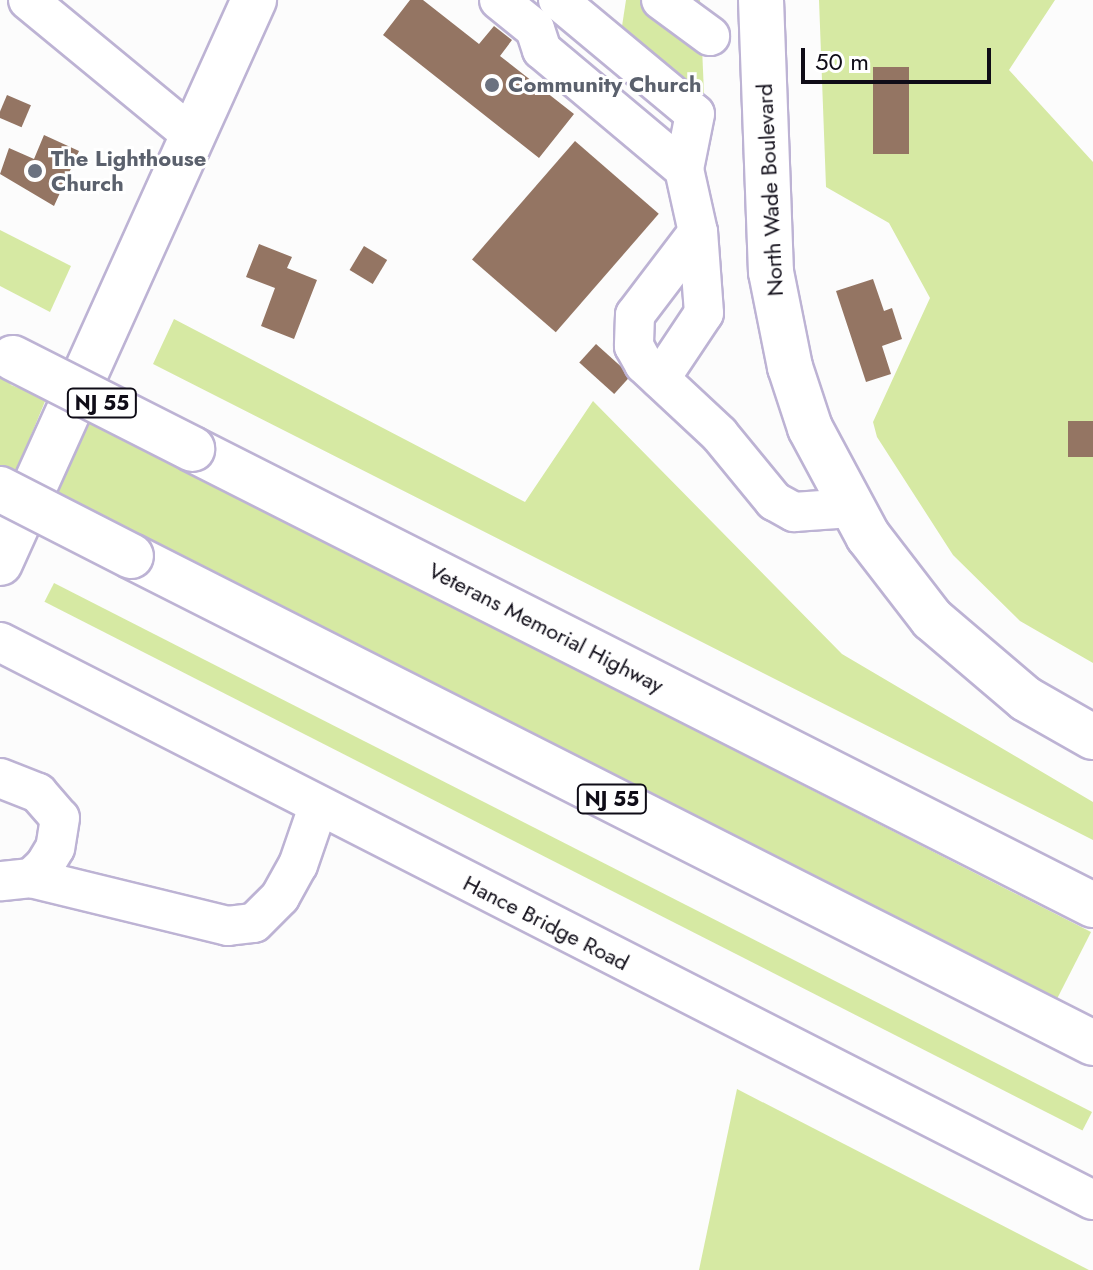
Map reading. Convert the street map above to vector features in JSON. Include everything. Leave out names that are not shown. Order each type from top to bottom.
[{"type":"main road","points":[[0,563],[254,0]]},
{"type":"main road","name":"North Wade Boulevard","points":[[761,0],[766,207],[775,302],[810,428],[851,508],[932,619],[1026,699],[1093,737]]},
{"type":"main road","name":"Veterans Memorial Highway","points":[[6,354],[1093,905]]},
{"type":"main road","name":"NJ 55","points":[[0,489],[1093,1043]]},
{"type":"street","points":[[28,0],[192,135]]},
{"type":"street","points":[[499,0],[550,11],[542,50],[684,169],[698,232],[704,313],[660,379]]},
{"type":"street","points":[[661,0],[710,36]]},
{"type":"street","points":[[698,232],[635,315],[634,346],[660,379],[719,434],[774,501],[794,512],[851,508]]},
{"type":"street","name":"Hance Bridge Road","points":[[0,642],[1093,1200]]},
{"type":"street","points":[[0,778],[38,793],[60,818],[55,848],[15,880]]},
{"type":"street","points":[[15,880],[228,926],[254,923],[280,897],[298,865],[318,807]]},
{"type":"green space","points":[[626,0],[700,0],[705,117],[619,46]]},
{"type":"green space","points":[[819,0],[1055,0],[1009,70],[1093,162],[1093,663],[1020,621],[953,555],[877,437],[873,422],[930,298],[889,223],[826,187]]},
{"type":"green space","points":[[0,230],[71,266],[50,312],[0,286]]},
{"type":"green space","points":[[174,319],[525,502],[593,401],[842,654],[1093,802],[1093,840],[153,364]]},
{"type":"green space","points":[[0,367],[11,385],[46,399],[15,474],[0,466]]},
{"type":"green space","points":[[86,420],[1091,932],[1053,1006],[48,494]]},
{"type":"green space","points":[[54,583],[1092,1112],[1082,1131],[44,602]]},
{"type":"green space","points":[[737,1089],[1089,1270],[699,1270]]},
{"type":"building","name":"Community Church","points":[[410,0],[423,0],[479,44],[494,26],[512,40],[500,56],[574,114],[539,158],[383,35]]},
{"type":"building","points":[[873,67],[909,67],[909,154],[873,154]]},
{"type":"building","points":[[7,95],[31,105],[22,127],[0,118]]},
{"type":"building","name":"The Lighthouse Church","points":[[44,135],[79,151],[54,206],[0,174],[9,148],[34,159]]},
{"type":"building","points":[[575,141],[659,214],[556,332],[472,259]]},
{"type":"building","points":[[259,244],[292,257],[287,268],[317,280],[294,339],[261,326],[275,288],[246,277]]},
{"type":"building","points":[[364,246],[387,260],[373,284],[350,270]]},
{"type":"building","points":[[873,279],[884,311],[892,308],[902,339],[882,346],[891,374],[866,382],[836,291]]},
{"type":"building","points":[[596,344],[631,375],[614,394],[579,363]]},
{"type":"building","points":[[1068,421],[1093,421],[1093,457],[1068,457]]},
{"type":"place","name":"Community Church","points":[[492,85]]},
{"type":"place","name":"The Lighthouse Church","points":[[35,171]]}]
